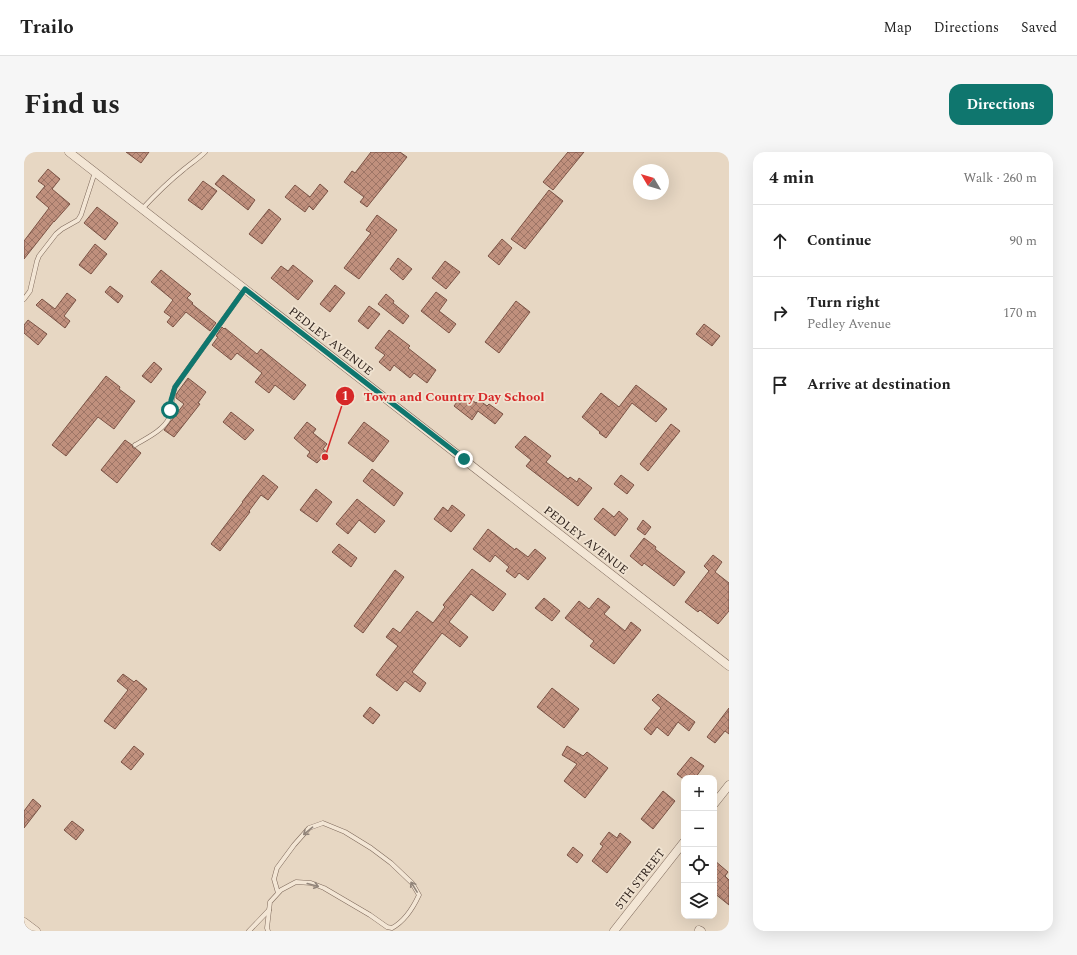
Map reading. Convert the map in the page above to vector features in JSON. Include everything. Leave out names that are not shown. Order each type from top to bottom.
[{"type":"street","name":"PEDLEY AVENUE","points":[[69,152],[729,666]]},
{"type":"street","points":[[717,800],[729,785]]},
{"type":"street","name":"5TH STREET","points":[[614,931],[681,846]]},
{"type":"street","points":[[24,922],[36,931]]},
{"type":"lane","points":[[142,209],[160,190],[197,160],[204,152]]},
{"type":"lane","points":[[24,299],[30,291],[39,256],[56,234],[78,220],[81,215],[95,172]]},
{"type":"lane","points":[[135,445],[161,428],[166,422],[169,417],[171,400],[175,387],[245,289]]},
{"type":"lane","points":[[268,931],[267,928],[270,902],[281,890],[296,882],[311,883],[324,888],[370,915],[387,927],[392,928],[399,924],[413,907],[419,895],[412,883],[391,863],[371,848],[345,832],[323,823],[309,828],[277,868],[274,879],[278,893]]},
{"type":"lane","points":[[249,931],[269,910]]},
{"type":"building","points":[[126,152],[149,152],[141,163]]},
{"type":"building","points":[[371,152],[400,152],[407,157],[367,207],[360,202],[364,197],[344,182],[352,171],[355,173]]},
{"type":"building","points":[[568,152],[584,152],[553,190],[543,182]]},
{"type":"building","points":[[48,169],[60,179],[52,189],[70,204],[54,221],[24,259],[24,241],[49,208],[36,197],[45,186],[38,181]]},
{"type":"building","points":[[223,175],[255,200],[248,210],[215,184]]},
{"type":"building","points":[[203,181],[217,191],[202,210],[188,200]]},
{"type":"building","points":[[320,184],[328,191],[313,210],[309,206],[305,212],[285,197],[295,185],[310,197]]},
{"type":"building","points":[[549,190],[563,201],[525,249],[511,239]]},
{"type":"building","points":[[97,207],[118,223],[105,240],[84,223]]},
{"type":"building","points":[[269,209],[281,219],[262,244],[249,234]]},
{"type":"building","points":[[377,215],[397,230],[359,279],[344,268],[371,233],[366,230]]},
{"type":"building","points":[[502,239],[512,248],[499,265],[488,256]]},
{"type":"building","points":[[95,244],[107,254],[91,274],[79,265]]},
{"type":"building","points":[[398,258],[412,269],[403,280],[390,269]]},
{"type":"building","points":[[445,261],[460,272],[446,289],[432,278]]},
{"type":"building","points":[[293,265],[313,281],[298,300],[271,278],[281,266],[288,271]]},
{"type":"building","points":[[161,270],[191,294],[187,298],[193,303],[192,304],[216,323],[210,331],[186,312],[173,327],[167,322],[171,317],[164,312],[173,300],[151,282]]},
{"type":"building","points":[[335,285],[345,293],[330,312],[320,304]]},
{"type":"building","points":[[110,286],[123,296],[118,303],[105,292]]},
{"type":"building","points":[[436,292],[447,300],[439,311],[456,324],[449,333],[421,311]]},
{"type":"building","points":[[67,293],[76,300],[64,316],[70,321],[65,328],[36,305],[42,299],[55,309]]},
{"type":"building","points":[[386,294],[394,301],[393,303],[409,316],[403,324],[378,304]]},
{"type":"building","points":[[516,301],[530,312],[499,353],[485,342]]},
{"type":"building","points":[[369,306],[380,314],[368,329],[358,321]]},
{"type":"building","points":[[28,320],[47,334],[38,345],[24,333],[24,325]]},
{"type":"building","points":[[704,324],[720,336],[712,346],[696,334]]},
{"type":"building","points":[[222,327],[257,354],[261,349],[306,385],[294,400],[275,385],[269,393],[255,382],[262,373],[237,353],[231,360],[212,345],[218,337],[216,336]]},
{"type":"building","points":[[389,330],[410,346],[408,348],[436,370],[427,383],[414,373],[410,378],[394,365],[390,371],[379,362],[385,355],[375,348]]},
{"type":"building","points":[[154,362],[162,369],[151,383],[142,376]]},
{"type":"building","points":[[106,376],[120,387],[119,389],[135,401],[114,429],[98,417],[66,456],[52,445]]},
{"type":"building","points":[[188,378],[206,392],[198,403],[200,404],[174,437],[164,430],[184,404],[176,398],[176,395]]},
{"type":"building","points":[[636,385],[667,409],[656,422],[632,403],[606,438],[582,417],[601,393],[619,407]]},
{"type":"building","points":[[463,394],[476,403],[479,400],[487,406],[489,404],[503,414],[495,424],[478,411],[472,420],[454,406]]},
{"type":"building","points":[[231,412],[254,430],[245,440],[223,422]]},
{"type":"building","points":[[307,422],[316,429],[313,433],[327,444],[323,449],[327,452],[317,463],[307,456],[310,452],[294,438]]},
{"type":"building","points":[[364,422],[389,441],[373,462],[348,443]]},
{"type":"building","points":[[671,424],[680,431],[648,471],[640,464]]},
{"type":"building","points":[[525,436],[551,456],[546,462],[568,479],[570,477],[577,482],[579,478],[592,488],[578,506],[526,466],[531,460],[515,447]]},
{"type":"building","points":[[125,440],[141,453],[117,483],[101,470]]},
{"type":"building","points":[[372,469],[403,493],[394,506],[363,481]]},
{"type":"building","points":[[263,475],[278,487],[268,500],[261,495],[220,551],[211,544]]},
{"type":"building","points":[[621,475],[634,485],[627,494],[614,484]]},
{"type":"building","points":[[316,489],[332,502],[317,522],[300,510]]},
{"type":"building","points":[[357,499],[385,521],[375,533],[359,520],[348,534],[336,524]]},
{"type":"building","points":[[452,505],[465,515],[451,532],[434,519],[443,507],[448,511]]},
{"type":"building","points":[[603,508],[614,517],[619,511],[628,519],[615,536],[594,519]]},
{"type":"building","points":[[643,520],[651,527],[645,535],[637,529]]},
{"type":"building","points":[[488,529],[515,550],[516,548],[528,557],[535,549],[546,558],[528,580],[519,573],[515,578],[506,571],[509,567],[495,555],[490,562],[473,549]]},
{"type":"building","points":[[644,538],[656,547],[655,549],[685,572],[674,586],[644,563],[642,566],[630,556]]},
{"type":"building","points":[[339,544],[357,558],[351,567],[332,552]]},
{"type":"building","points":[[713,555],[722,562],[715,572],[729,583],[729,611],[718,624],[700,610],[698,612],[685,602],[709,571],[704,566]]},
{"type":"building","points":[[472,569],[506,594],[493,611],[471,594],[449,622],[468,637],[460,647],[442,633],[412,672],[426,683],[420,692],[405,681],[397,691],[376,675],[398,646],[386,637],[393,628],[400,633],[417,611],[433,623],[445,607],[443,605]]},
{"type":"building","points":[[395,570],[404,577],[363,633],[354,626]]},
{"type":"building","points":[[544,598],[560,611],[552,621],[535,608]]},
{"type":"building","points":[[598,598],[610,607],[604,614],[625,631],[631,622],[641,630],[614,664],[590,646],[594,641],[565,618],[579,601],[589,609]]},
{"type":"building","points":[[123,674],[134,682],[136,680],[147,689],[115,729],[104,721],[128,690],[117,681]]},
{"type":"building","points":[[552,688],[579,709],[564,728],[537,707]]},
{"type":"building","points":[[658,694],[695,722],[689,731],[678,722],[668,736],[657,727],[651,735],[644,729],[661,708],[652,700]]},
{"type":"building","points":[[370,707],[380,715],[373,724],[363,716]]},
{"type":"building","points":[[729,708],[729,734],[725,731],[715,743],[707,737]]},
{"type":"building","points":[[134,746],[144,754],[131,770],[121,762]]},
{"type":"building","points":[[567,746],[583,756],[587,752],[608,768],[585,798],[564,781],[577,764],[562,755]]},
{"type":"building","points":[[691,757],[704,766],[697,775],[681,775],[681,777],[677,774]]},
{"type":"building","points":[[663,791],[675,801],[653,829],[641,819]]},
{"type":"building","points":[[33,799],[41,806],[24,828],[24,811]]},
{"type":"building","points":[[72,821],[84,830],[76,840],[64,830]]},
{"type":"building","points":[[609,832],[617,838],[620,833],[631,842],[607,873],[592,861],[603,846],[600,844]]},
{"type":"building","points":[[573,847],[583,855],[577,863],[567,855]]},
{"type":"building","points":[[717,863],[728,872],[725,876],[729,880],[729,905],[717,895]]},
{"type":"place","name":"Town and Country Day School","points":[[325,457]]},
{"type":"route","points":[[170,410],[175,387],[245,289],[464,459]]}]
